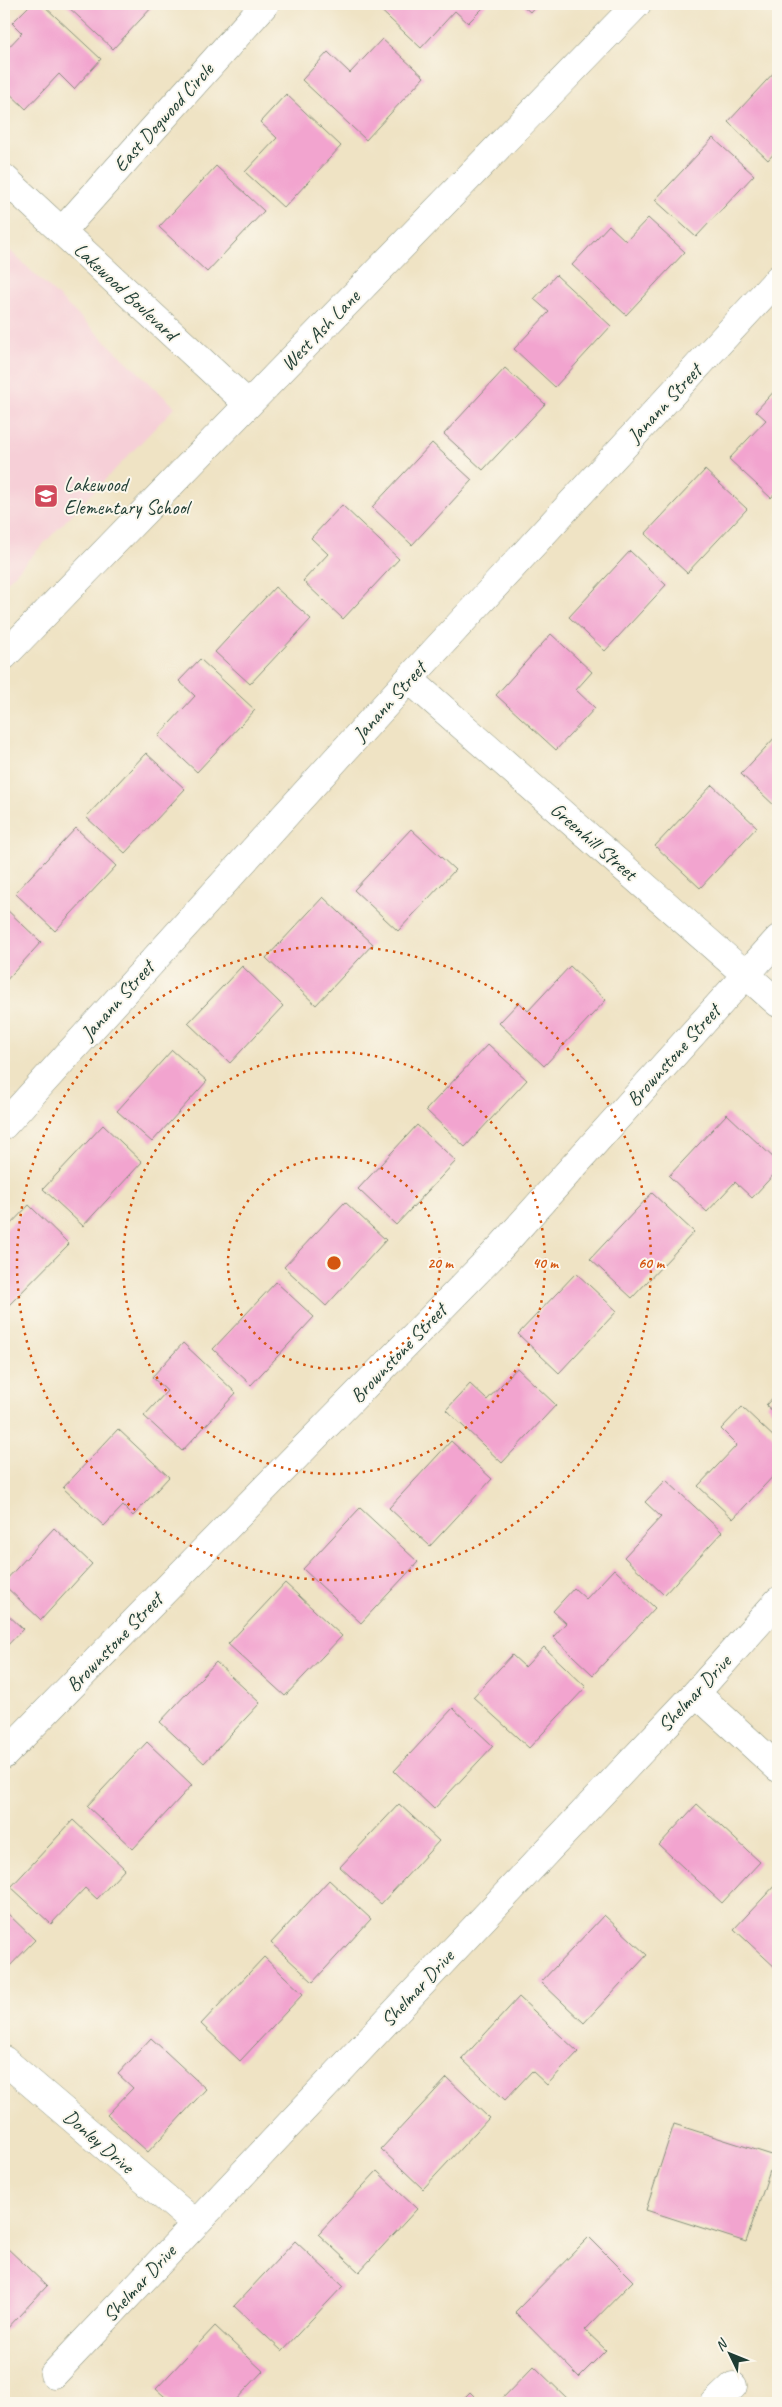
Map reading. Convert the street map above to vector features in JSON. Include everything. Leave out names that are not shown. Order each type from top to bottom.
[{"type":"street","name":"East Dogwood Circle","points":[[62,231],[265,4]]},
{"type":"street","name":"West Ash Lane","points":[[4,656],[637,4]]},
{"type":"street","name":"Lakewood Boulevard","points":[[4,178],[248,404]]},
{"type":"street","name":"Janann Street","points":[[4,1125],[409,679],[778,280]]},
{"type":"street","name":"Greenhill Street","points":[[409,679],[778,1003]]},
{"type":"street","name":"Brownstone Street","points":[[4,1755],[500,1248],[778,938]]},
{"type":"street","name":"Shelmar Drive","points":[[54,2374],[696,1693],[778,1600]]},
{"type":"street","points":[[696,1693],[778,1768]]},
{"type":"street","name":"Donley Drive","points":[[4,2060],[195,2223]]},
{"type":"shaded area","name":"Lakewood Elementary School","points":[[4,245],[175,407],[4,585]]},
{"type":"building","points":[[31,4],[42,4],[101,59],[74,89],[59,74],[26,109],[4,88],[4,52],[22,33],[12,23]]},
{"type":"building","points":[[65,4],[155,4],[113,49]]},
{"type":"building","points":[[374,4],[487,4],[468,23],[455,11],[421,48]]},
{"type":"building","points":[[521,4],[537,4],[530,12]]},
{"type":"building","points":[[382,39],[424,77],[366,140],[302,80],[328,52],[350,73]]},
{"type":"building","points":[[778,68],[778,149],[768,160],[728,122]]},
{"type":"building","points":[[286,94],[341,146],[284,208],[245,172],[277,138],[260,122]]},
{"type":"building","points":[[713,138],[754,175],[696,237],[655,200]]},
{"type":"building","points":[[216,166],[264,211],[207,272],[159,227]]},
{"type":"building","points":[[648,218],[685,252],[626,315],[572,265],[609,225],[626,241]]},
{"type":"building","points":[[556,275],[611,326],[555,387],[514,349],[549,312],[534,299]]},
{"type":"building","points":[[505,368],[545,404],[483,470],[444,434]]},
{"type":"building","points":[[778,387],[778,490],[771,498],[729,459],[766,420],[756,411]]},
{"type":"building","points":[[432,443],[472,480],[412,545],[372,507]]},
{"type":"building","points":[[705,470],[747,509],[687,573],[645,534]]},
{"type":"building","points":[[342,505],[399,559],[343,619],[303,581],[328,554],[311,538]]},
{"type":"building","points":[[630,551],[666,585],[605,651],[569,617]]},
{"type":"building","points":[[275,587],[311,619],[250,684],[215,652]]},
{"type":"building","points":[[551,634],[592,672],[576,690],[595,708],[556,750],[496,695]]},
{"type":"building","points":[[200,659],[255,710],[197,772],[158,736],[195,696],[179,681]]},
{"type":"building","points":[[778,734],[778,809],[741,774]]},
{"type":"building","points":[[146,753],[185,789],[125,853],[86,817]]},
{"type":"building","points":[[712,785],[757,827],[700,888],[655,846]]},
{"type":"building","points":[[76,828],[116,866],[55,931],[15,893]]},
{"type":"building","points":[[411,829],[455,870],[398,931],[354,890]]},
{"type":"building","points":[[323,897],[373,944],[316,1005],[266,958]]},
{"type":"building","points":[[4,907],[41,942],[4,983]]},
{"type":"building","points":[[242,966],[283,1006],[230,1063],[188,1023]]},
{"type":"building","points":[[570,966],[606,1000],[544,1066],[499,1023],[519,1002],[528,1011]]},
{"type":"building","points":[[488,1044],[527,1080],[465,1147],[426,1110]]},
{"type":"building","points":[[172,1050],[207,1081],[152,1142],[117,1111]]},
{"type":"building","points":[[727,1114],[778,1162],[778,1170],[752,1198],[735,1182],[707,1212],[669,1176]]},
{"type":"building","points":[[103,1125],[142,1162],[83,1226],[43,1189]]},
{"type":"building","points":[[417,1125],[456,1161],[396,1225],[358,1189]]},
{"type":"building","points":[[652,1193],[694,1232],[632,1298],[590,1259]]},
{"type":"building","points":[[345,1202],[386,1240],[326,1306],[284,1267]]},
{"type":"building","points":[[29,1205],[69,1244],[8,1306],[4,1302],[4,1231]]},
{"type":"building","points":[[576,1273],[617,1311],[559,1373],[518,1334]]},
{"type":"building","points":[[276,1282],[314,1317],[251,1385],[213,1349]]},
{"type":"building","points":[[183,1343],[236,1393],[182,1451],[144,1416],[167,1391],[152,1377]]},
{"type":"building","points":[[517,1368],[556,1405],[502,1463],[446,1410],[470,1384],[487,1400]]},
{"type":"building","points":[[778,1392],[778,1416],[766,1405]]},
{"type":"building","points":[[742,1407],[778,1441],[778,1471],[733,1519],[698,1486],[737,1445],[721,1429]]},
{"type":"building","points":[[118,1429],[169,1477],[133,1516],[123,1506],[104,1526],[63,1488]]},
{"type":"building","points":[[451,1441],[492,1479],[430,1546],[389,1508]]},
{"type":"building","points":[[666,1480],[722,1532],[664,1595],[624,1557],[661,1517],[645,1502]]},
{"type":"building","points":[[360,1508],[418,1562],[361,1623],[303,1569]]},
{"type":"building","points":[[54,1528],[92,1564],[41,1620],[4,1585],[4,1582]]},
{"type":"building","points":[[614,1569],[655,1608],[593,1675],[553,1637],[566,1623],[553,1611],[574,1588],[586,1599]]},
{"type":"building","points":[[285,1583],[342,1636],[285,1696],[228,1644]]},
{"type":"building","points":[[4,1611],[23,1629],[4,1649]]},
{"type":"building","points":[[544,1647],[586,1687],[529,1748],[473,1697],[512,1655],[525,1667]]},
{"type":"building","points":[[216,1662],[260,1703],[204,1763],[160,1722]]},
{"type":"building","points":[[453,1708],[493,1746],[434,1809],[394,1771]]},
{"type":"building","points":[[147,1742],[192,1785],[133,1849],[87,1806]]},
{"type":"building","points":[[399,1804],[439,1841],[381,1904],[340,1867]]},
{"type":"building","points":[[697,1804],[760,1862],[722,1903],[659,1845]]},
{"type":"building","points":[[73,1820],[125,1869],[97,1899],[85,1888],[51,1924],[11,1887]]},
{"type":"building","points":[[329,1880],[371,1919],[313,1982],[271,1943]]},
{"type":"building","points":[[778,1882],[778,1970],[734,1929]]},
{"type":"building","points":[[4,1910],[35,1940],[4,1972]]},
{"type":"building","points":[[604,1915],[647,1955],[584,2023],[541,1982]]},
{"type":"building","points":[[264,1957],[303,1994],[240,2061],[201,2024]]},
{"type":"building","points":[[519,1997],[578,2052],[547,2085],[532,2071],[505,2100],[462,2059]]},
{"type":"building","points":[[151,2038],[206,2089],[148,2152],[107,2115],[133,2088],[118,2074]]},
{"type":"building","points":[[447,2078],[489,2118],[423,2189],[381,2149]]},
{"type":"building","points":[[674,2124],[775,2156],[746,2242],[646,2210]]},
{"type":"building","points":[[377,2171],[417,2209],[359,2272],[318,2234]]},
{"type":"building","points":[[589,2237],[633,2281],[585,2330],[606,2350],[579,2377],[515,2312]]},
{"type":"building","points":[[295,2241],[343,2286],[282,2351],[234,2306]]},
{"type":"building","points":[[4,2245],[47,2286],[4,2332]]},
{"type":"building","points":[[215,2326],[263,2371],[233,2403],[172,2403],[156,2389]]},
{"type":"building","points":[[534,2366],[572,2403],[498,2403]]},
{"type":"building","points":[[470,2392],[481,2403],[459,2403]]},
{"type":"place","name":"Lakewood Elementary School","points":[[46,496]]}]
